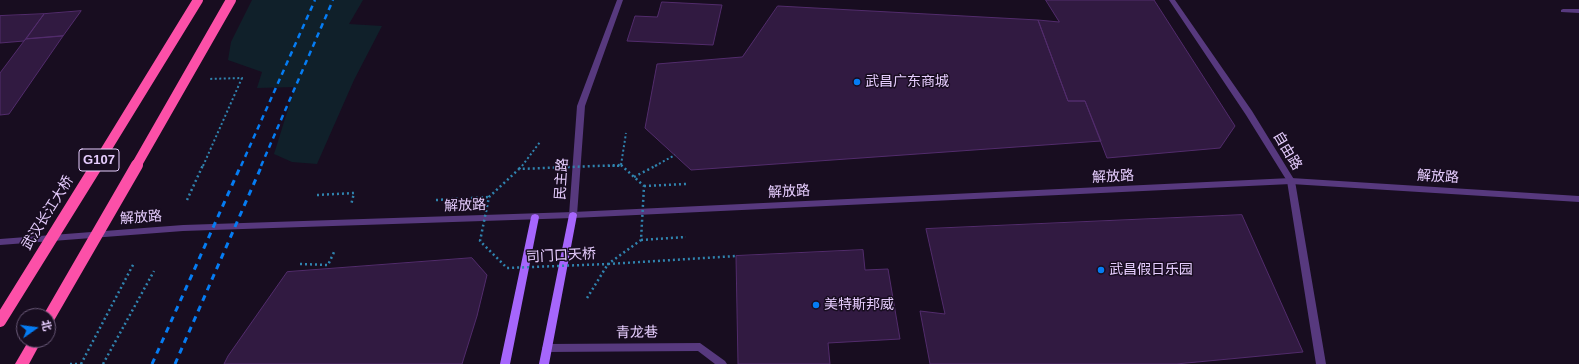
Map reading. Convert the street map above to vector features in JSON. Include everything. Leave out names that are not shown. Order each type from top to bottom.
[{"type":"highway","name":"武汉长江大桥","points":[[0,321],[198,0]]},
{"type":"highway","name":"G107","points":[[54,308],[231,0]]},
{"type":"highway","points":[[22,364],[31,348]]},
{"type":"main road","points":[[505,364],[535,216]]},
{"type":"main road","name":"民主路","points":[[544,364],[573,216]]},
{"type":"street","name":"民主路","points":[[573,216],[581,106],[620,0]]},
{"type":"street","name":"自由路","points":[[1172,0],[1249,113],[1291,181],[1321,364]]},
{"type":"street","points":[[1563,11],[1579,11]]},
{"type":"street","name":"解放路","points":[[0,242],[183,228],[573,216],[1291,181],[1579,199]]},
{"type":"street","name":"青龙巷","points":[[547,348],[700,347],[722,364]]},
{"type":"path","points":[[186,79],[242,78],[187,200]]},
{"type":"path","points":[[621,165],[626,133]]},
{"type":"path","points":[[519,169],[540,142]]},
{"type":"path","points":[[634,177],[675,155]]},
{"type":"path","points":[[519,169],[621,165],[644,186],[686,184]]},
{"type":"path","name":"司门口天桥","points":[[519,169],[489,197],[480,241],[507,268],[608,264],[640,240]]},
{"type":"path","points":[[644,186],[640,240],[686,237]]},
{"type":"path","points":[[317,195],[354,193],[351,205]]},
{"type":"path","points":[[300,264],[328,264],[335,250]]},
{"type":"path","points":[[587,298],[608,264],[736,256]]},
{"type":"path","points":[[70,364],[81,364],[134,262]]},
{"type":"path","points":[[103,364],[154,271]]},
{"type":"shaded area","points":[[252,0],[363,0],[349,24],[382,26],[354,80],[317,164],[292,162],[274,154],[295,87],[257,88],[262,72],[228,60],[231,42]]},
{"type":"building","points":[[1046,0],[1154,0],[1235,126],[1220,148],[1107,158],[1085,101],[1068,101],[1038,20],[1059,22]]},
{"type":"building","points":[[662,2],[722,5],[713,45],[627,41],[635,16],[657,17]]},
{"type":"building","name":"武昌广东商城","points":[[778,6],[1038,20],[1068,101],[1085,101],[1101,141],[691,170],[645,128],[657,64],[742,57]]},
{"type":"building","points":[[81,11],[63,36],[26,39],[44,14]]},
{"type":"building","points":[[44,14],[24,41],[0,43],[0,16]]},
{"type":"building","points":[[63,36],[9,114],[0,115],[0,73],[24,41],[26,39]]},
{"type":"building","name":"武昌假日乐园","points":[[1242,215],[1303,352],[1176,364],[930,364],[920,311],[945,314],[926,229]]},
{"type":"building","name":"美特斯邦威","points":[[863,250],[865,270],[888,269],[900,339],[828,343],[830,364],[738,364],[736,256]]},
{"type":"building","points":[[472,258],[487,275],[477,316],[462,364],[224,364],[228,356],[287,272]]},
{"type":"railway","points":[[241,166],[315,0]]},
{"type":"railway","points":[[261,166],[333,0]]},
{"type":"railway","points":[[152,364],[241,165]]},
{"type":"railway","points":[[175,364],[262,165]]},
{"type":"place","name":"武昌广东商城","points":[[857,82]]},
{"type":"place","name":"武昌假日乐园","points":[[1101,270]]},
{"type":"place","name":"美特斯邦威","points":[[816,305]]}]
